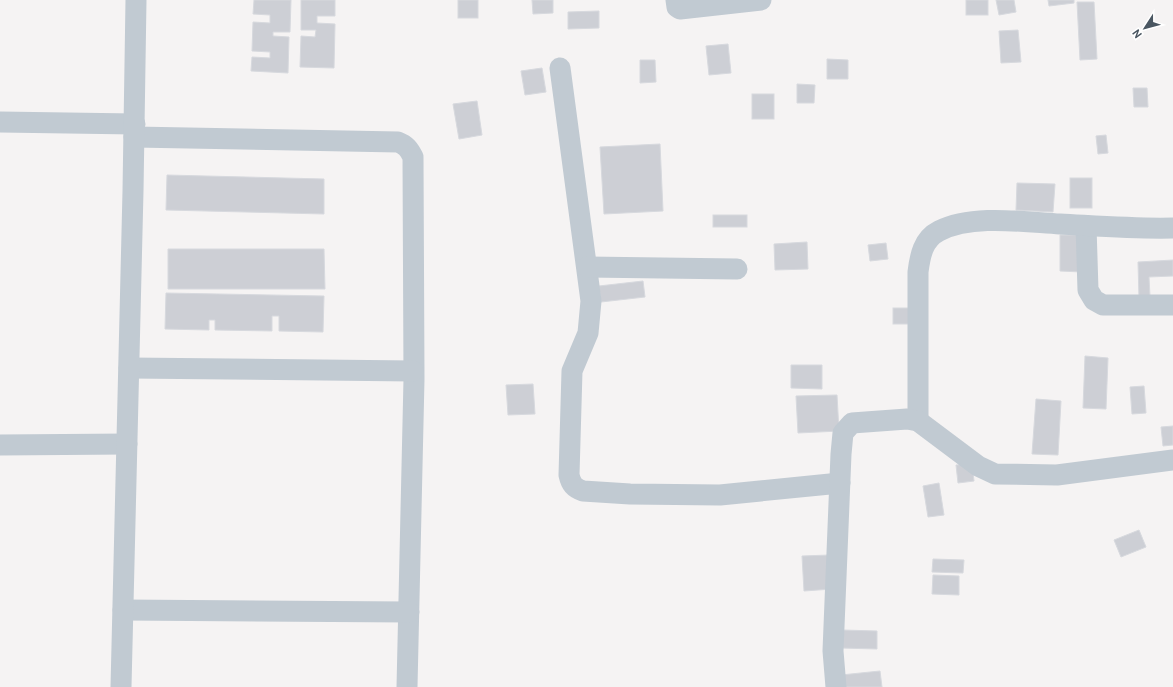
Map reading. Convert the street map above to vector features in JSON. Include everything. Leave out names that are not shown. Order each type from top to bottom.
[{"type":"street","points":[[121,687],[136,0]]},
{"type":"street","points":[[676,0],[677,6],[680,9],[761,0]]},
{"type":"street","points":[[560,68],[591,301],[588,333],[572,371],[569,475],[571,483],[576,488],[583,491],[630,494],[720,495],[840,483]]},
{"type":"street","points":[[0,122],[134,131],[398,142],[404,144],[413,157],[414,178],[413,371],[407,687]]},
{"type":"street","points":[[918,421],[917,309],[920,256],[924,244],[939,231],[968,223],[1006,221],[1086,226],[1173,228]]},
{"type":"street","points":[[1086,226],[1088,290],[1094,300],[1103,305],[1173,305]]},
{"type":"street","points":[[587,267],[737,269]]},
{"type":"street","points":[[129,368],[413,371]]},
{"type":"street","points":[[836,687],[833,651],[840,483],[843,433],[849,425],[856,421],[907,419],[918,421],[978,466],[995,474],[1057,475],[1173,460]]},
{"type":"street","points":[[0,446],[127,444]]},
{"type":"street","points":[[123,610],[409,612]]},
{"type":"building","points":[[254,0],[291,0],[290,32],[273,32],[273,36],[289,37],[288,73],[251,71],[252,57],[270,58],[270,52],[252,51],[253,22],[270,23],[270,15],[253,14]]},
{"type":"building","points":[[301,0],[335,0],[335,16],[317,16],[317,23],[335,24],[334,68],[300,67],[301,36],[315,37],[316,30],[301,30]]},
{"type":"building","points":[[458,0],[478,0],[478,18],[458,18]]},
{"type":"building","points":[[532,0],[553,0],[553,13],[533,14]]},
{"type":"building","points":[[966,0],[988,0],[988,15],[966,15]]},
{"type":"building","points":[[996,0],[1014,0],[1016,12],[999,15]]},
{"type":"building","points":[[1048,0],[1074,0],[1074,3],[1049,6]]},
{"type":"building","points":[[1077,2],[1094,2],[1097,59],[1080,60]]},
{"type":"building","points":[[599,11],[599,28],[568,29],[568,12]]},
{"type":"building","points":[[1018,30],[1021,62],[1001,63],[999,31]]},
{"type":"building","points":[[728,44],[731,73],[709,75],[706,46]]},
{"type":"building","points":[[827,59],[848,60],[848,79],[827,79]]},
{"type":"building","points":[[640,60],[655,60],[656,82],[640,83]]},
{"type":"building","points":[[542,68],[546,92],[525,95],[521,71]]},
{"type":"building","points":[[797,84],[815,85],[814,103],[797,103]]},
{"type":"building","points":[[1133,88],[1147,88],[1148,107],[1134,107]]},
{"type":"building","points":[[752,94],[774,94],[774,119],[752,119]]},
{"type":"building","points":[[477,101],[482,135],[459,139],[453,104]]},
{"type":"building","points":[[1106,135],[1108,153],[1098,154],[1096,136]]},
{"type":"building","points":[[660,144],[663,211],[604,214],[600,147]]},
{"type":"building","points":[[167,175],[324,179],[324,214],[166,210]]},
{"type":"building","points":[[1070,178],[1092,178],[1092,208],[1070,208]]},
{"type":"building","points":[[1017,183],[1055,184],[1053,212],[1016,210]]},
{"type":"building","points":[[713,215],[747,215],[747,227],[713,227]]},
{"type":"building","points":[[1060,235],[1083,235],[1082,272],[1060,271]]},
{"type":"building","points":[[807,242],[808,269],[775,270],[774,244]]},
{"type":"building","points":[[886,243],[888,259],[870,261],[868,245]]},
{"type":"building","points":[[168,249],[324,249],[325,289],[168,289]]},
{"type":"building","points":[[1173,260],[1173,276],[1149,277],[1150,297],[1139,298],[1138,262]]},
{"type":"building","points":[[643,281],[645,297],[601,302],[599,286]]},
{"type":"building","points":[[166,293],[324,296],[323,332],[279,331],[279,316],[272,316],[272,331],[215,330],[215,320],[209,320],[209,330],[165,329]]},
{"type":"building","points":[[893,308],[913,308],[913,324],[893,324]]},
{"type":"building","points":[[1085,356],[1108,358],[1106,409],[1083,408]]},
{"type":"building","points":[[791,365],[822,365],[822,389],[791,388]]},
{"type":"building","points":[[533,384],[535,414],[508,415],[506,385]]},
{"type":"building","points":[[1144,386],[1146,413],[1132,414],[1130,387]]},
{"type":"building","points":[[837,395],[839,431],[798,433],[796,396]]},
{"type":"building","points":[[1036,399],[1061,401],[1058,455],[1032,454]]},
{"type":"building","points":[[1173,426],[1173,445],[1163,446],[1161,427]]},
{"type":"building","points":[[972,464],[974,481],[958,483],[956,465]]},
{"type":"building","points":[[939,483],[944,515],[928,517],[923,486]]},
{"type":"building","points":[[1139,530],[1146,547],[1121,557],[1114,540]]},
{"type":"building","points":[[830,555],[832,589],[804,591],[802,556]]},
{"type":"building","points":[[933,559],[964,560],[963,573],[932,572]]},
{"type":"building","points":[[933,575],[959,576],[959,595],[932,594]]},
{"type":"building","points":[[842,630],[877,631],[877,649],[841,648]]},
{"type":"building","points":[[880,671],[882,687],[842,687],[841,675]]}]
